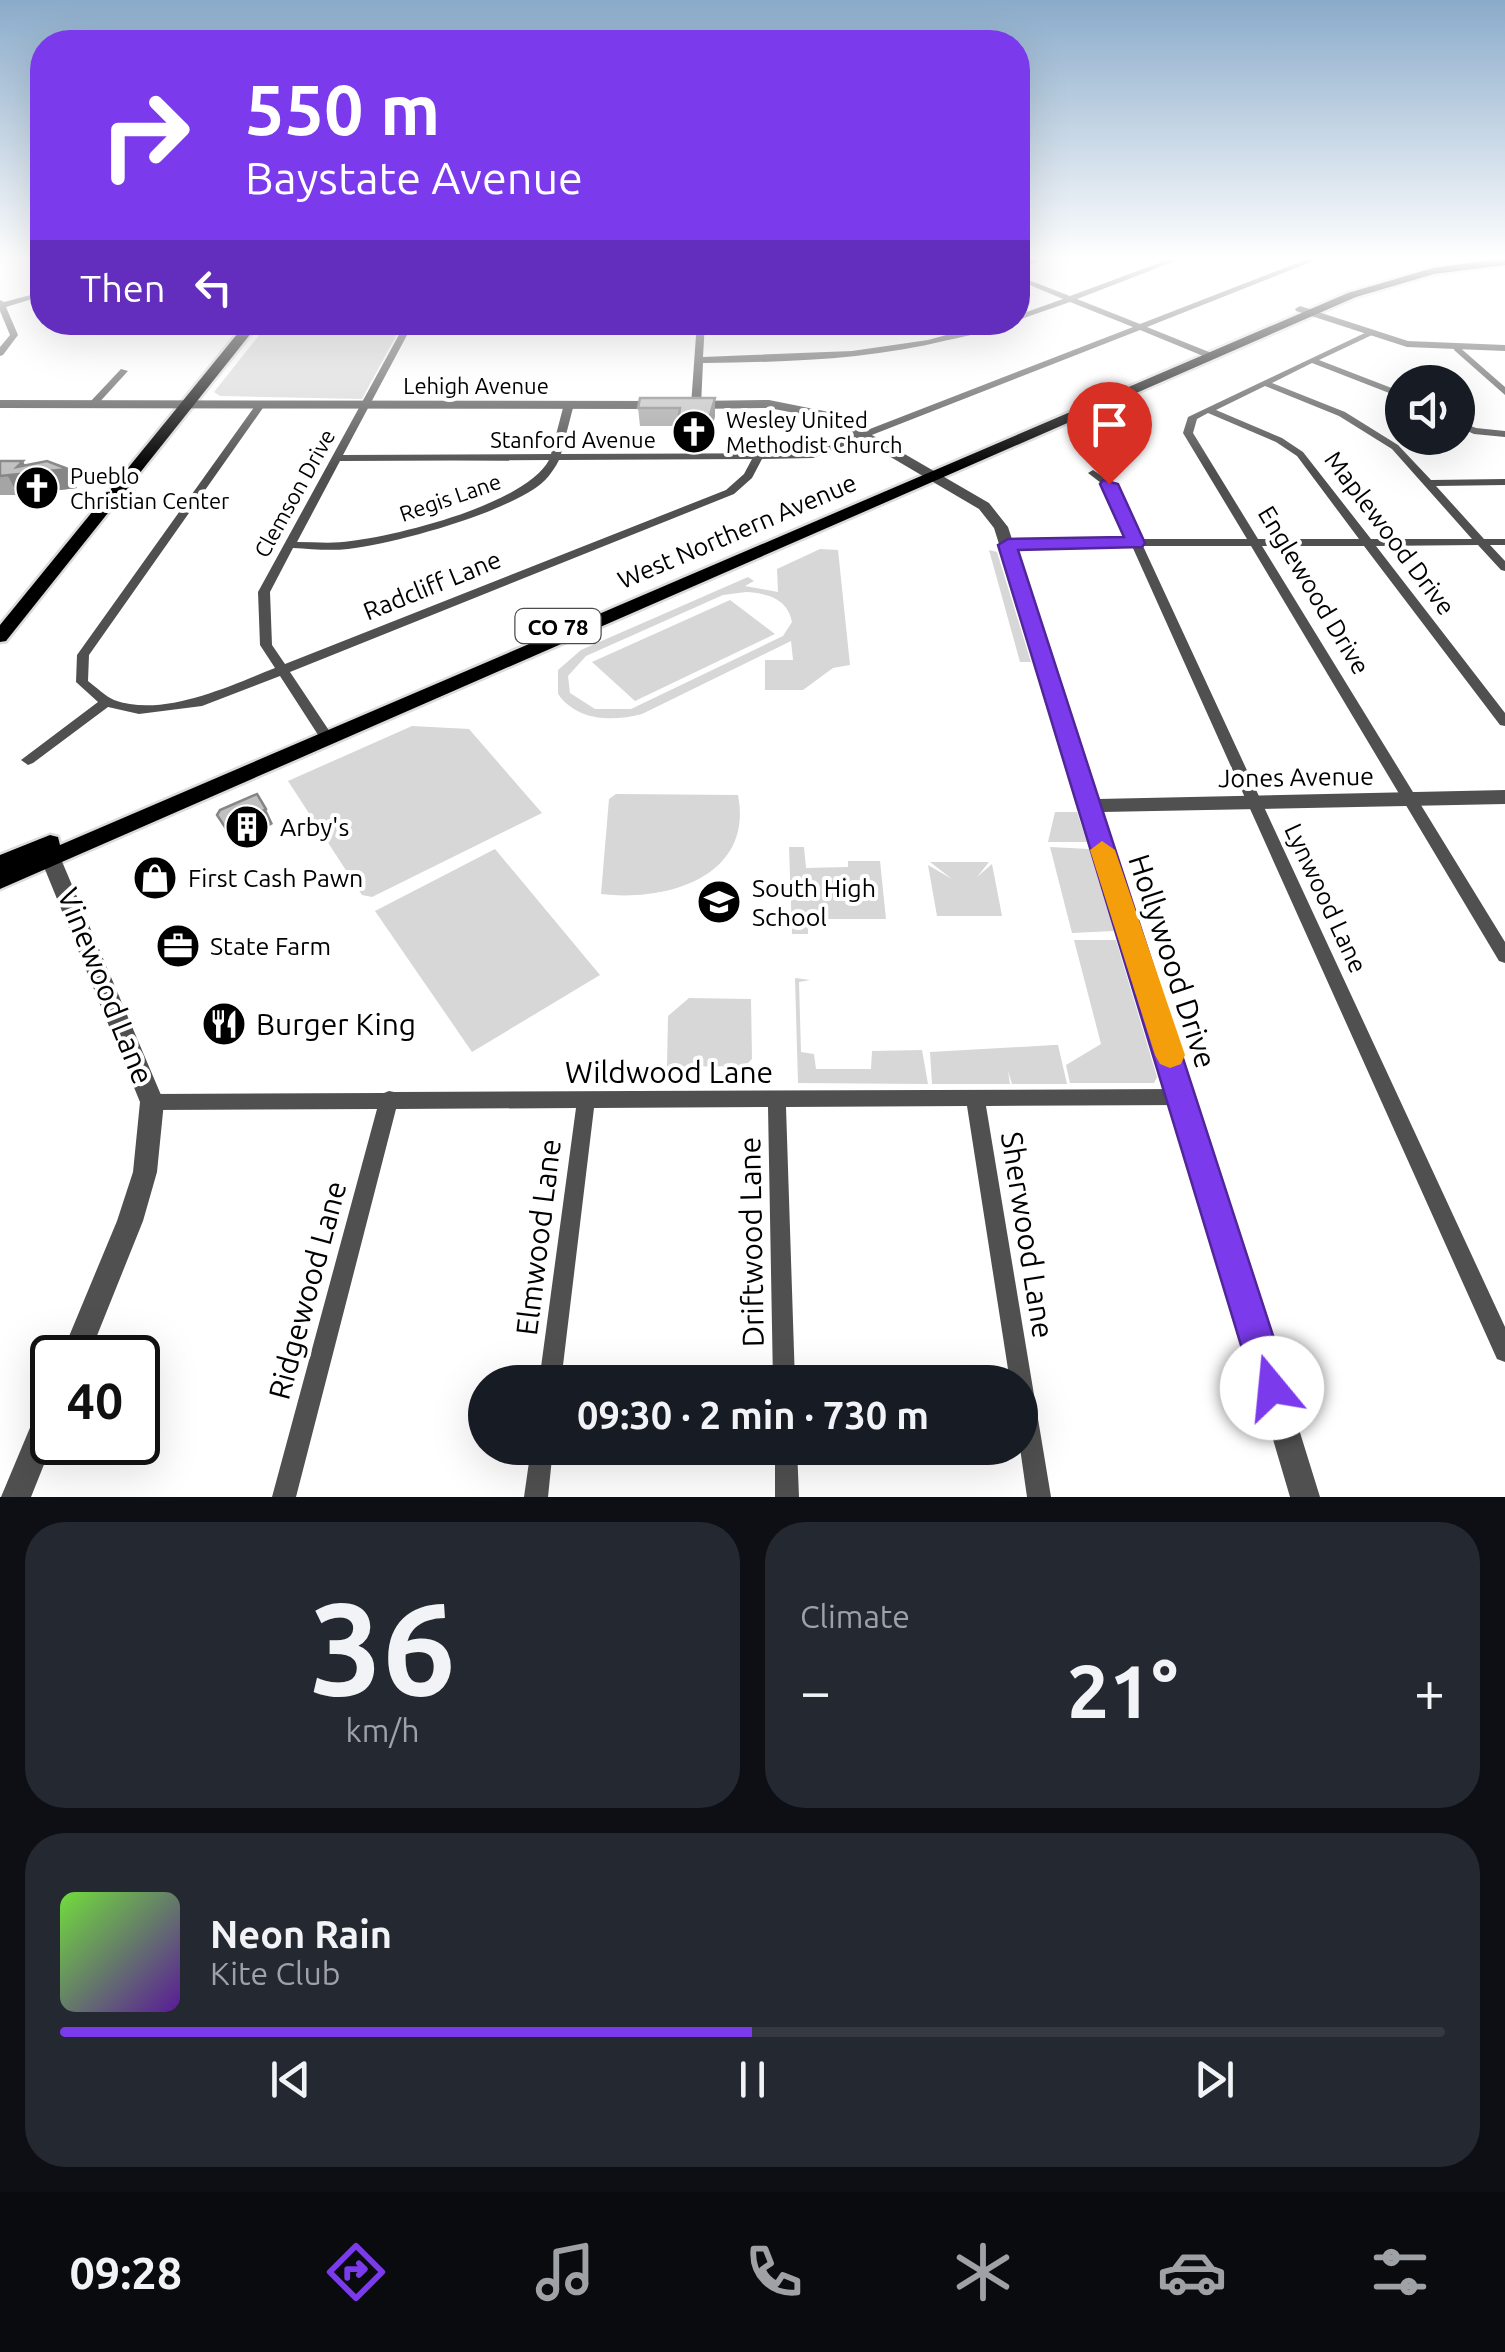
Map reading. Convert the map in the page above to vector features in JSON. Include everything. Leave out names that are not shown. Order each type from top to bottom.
[{"type":"main road","name":"West Northern Avenue","points":[[0,880],[49,851],[1262,330]]},
{"type":"main road","points":[[3,629],[243,335]]},
{"type":"main road","name":"West Northern Avenue","points":[[0,864],[49,851]]},
{"type":"street","points":[[0,353],[14,336],[10,330]]},
{"type":"street","name":"Stanford Avenue","points":[[336,458],[756,460],[809,456],[1137,330]]},
{"type":"street","points":[[1147,330],[1206,354]]},
{"type":"street","points":[[1360,330],[1420,346],[1505,348]]},
{"type":"street","points":[[1208,410],[1369,333]]},
{"type":"street","name":"Clemson Drive","points":[[323,733],[266,646],[262,610],[269,580],[403,335]]},
{"type":"street","points":[[696,405],[700,335]]},
{"type":"street","points":[[698,360],[842,356],[958,335]]},
{"type":"street","points":[[1458,348],[1505,392]]},
{"type":"street","points":[[1314,360],[1385,388]]},
{"type":"street","points":[[93,404],[124,371]]},
{"type":"street","points":[[1265,383],[1368,429],[1432,483],[1505,568]]},
{"type":"street","name":"Lehigh Avenue","points":[[0,404],[795,407],[830,416],[932,472]]},
{"type":"street","points":[[555,458],[569,404]]},
{"type":"street","points":[[28,760],[106,702],[82,682],[83,655],[260,405]]},
{"type":"street","name":"Maplewood Drive","points":[[1208,410],[1279,440],[1300,454],[1505,722]]},
{"type":"street","name":"Englewood Drive","points":[[1208,410],[1188,423],[1188,433],[1505,956]]},
{"type":"street","points":[[1475,428],[1505,434]]},
{"type":"street","name":"Regis Lane","points":[[288,546],[352,545],[400,536],[512,498],[542,479],[555,458]]},
{"type":"street","name":"Radcliff Lane","points":[[106,702],[139,710],[202,702],[730,492],[748,476],[756,460]]},
{"type":"street","name":"Hollywood Drive","points":[[932,472],[984,506],[1007,543],[1184,1098],[1305,1497]]},
{"type":"street","name":"Lynwood Lane","points":[[1092,473],[1109,484],[1505,1351]]},
{"type":"street","points":[[1432,483],[1505,482]]},
{"type":"street","points":[[1007,543],[1505,542]]},
{"type":"street","name":"Jones Avenue","points":[[1088,806],[1505,797]]},
{"type":"street","name":"Vinewood Lane","points":[[49,851],[152,1102],[146,1172],[83,1335]]},
{"type":"street","name":"Wildwood Lane","points":[[152,1102],[976,1102],[1184,1098]]},
{"type":"street","name":"Ridgewood Lane","points":[[284,1497],[389,1099]]},
{"type":"street","name":"Elmwood Lane","points":[[552,1365],[586,1099]]},
{"type":"street","name":"Driftwood Lane","points":[[778,1101],[784,1365]]},
{"type":"street","name":"Sherwood Lane","points":[[976,1102],[1039,1497]]},
{"type":"street","points":[[16,1497],[30,1463]]},
{"type":"street","points":[[536,1497],[540,1465]]},
{"type":"street","points":[[786,1465],[787,1497]]},
{"type":"shaded area","points":[[259,335],[397,335],[362,399],[220,396],[214,392]]},
{"type":"shaded area","points":[[820,549],[838,550],[850,665],[833,668],[803,690],[765,690],[765,660],[793,660],[791,641],[642,714],[619,718],[585,714],[558,694],[558,670],[581,650],[748,577],[754,581],[745,586],[778,592],[777,569]],"holes":[[[746,592],[769,596],[786,608],[792,622],[783,636],[631,709],[595,709],[570,693],[568,676],[586,656],[723,595]]]},
{"type":"shaded area","points":[[989,550],[997,552],[1031,662],[1020,662]]},
{"type":"shaded area","points":[[730,600],[775,634],[635,701],[592,662]]},
{"type":"shaded area","points":[[412,726],[469,729],[542,813],[372,897],[362,895],[288,781]]},
{"type":"shaded area","points":[[616,794],[738,795],[739,823],[732,846],[719,864],[677,888],[652,893],[601,894],[609,799]]},
{"type":"shaded area","points":[[1055,812],[1077,812],[1087,842],[1048,842]]},
{"type":"shaded area","points":[[789,847],[804,847],[806,868],[848,867],[848,861],[880,861],[886,919],[808,919],[808,934],[792,934]]},
{"type":"shaded area","points":[[1050,847],[1089,849],[1114,931],[1072,933]]},
{"type":"shaded area","points":[[495,849],[600,975],[472,1052],[375,911]]},
{"type":"shaded area","points":[[930,862],[989,862],[977,877],[992,864],[1002,916],[937,916],[928,865],[952,879]]},
{"type":"shaded area","points":[[1074,940],[1116,940],[1157,1077],[1154,1083],[1070,1083],[1066,1065],[1101,1044]]},
{"type":"shaded area","points":[[795,978],[810,980],[799,982],[801,1052],[814,1054],[816,1069],[871,1069],[872,1051],[922,1050],[928,1084],[798,1083]]},
{"type":"shaded area","points":[[689,998],[751,999],[752,1059],[745,1066],[667,1067],[668,1016]]},
{"type":"shaded area","points":[[1058,1045],[1067,1084],[1012,1084],[1008,1071],[1010,1084],[932,1084],[930,1052]]},
{"type":"building","points":[[640,398],[715,398],[708,422],[678,422],[680,408],[638,408]]},
{"type":"building","points":[[0,461],[23,461],[17,467],[47,461],[68,469],[0,476]]},
{"type":"building","points":[[257,794],[266,809],[227,830],[217,815],[220,810]]},
{"type":"slow traffic","points":[[1102,850],[1170,1055]]},
{"type":"place","name":"Wesley United Methodist Church","points":[[694,432]]},
{"type":"place","name":"Pueblo Christian Center","points":[[37,488]]},
{"type":"place","name":"Arby's","points":[[247,827]]},
{"type":"place","name":"First Cash Pawn","points":[[155,878]]},
{"type":"place","name":"South High School","points":[[719,902]]},
{"type":"place","name":"State Farm","points":[[178,946]]},
{"type":"place","name":"Burger King","points":[[224,1024]]},
{"type":"route","points":[[1109,484],[1136,543],[1007,543],[1272,1388]]}]
